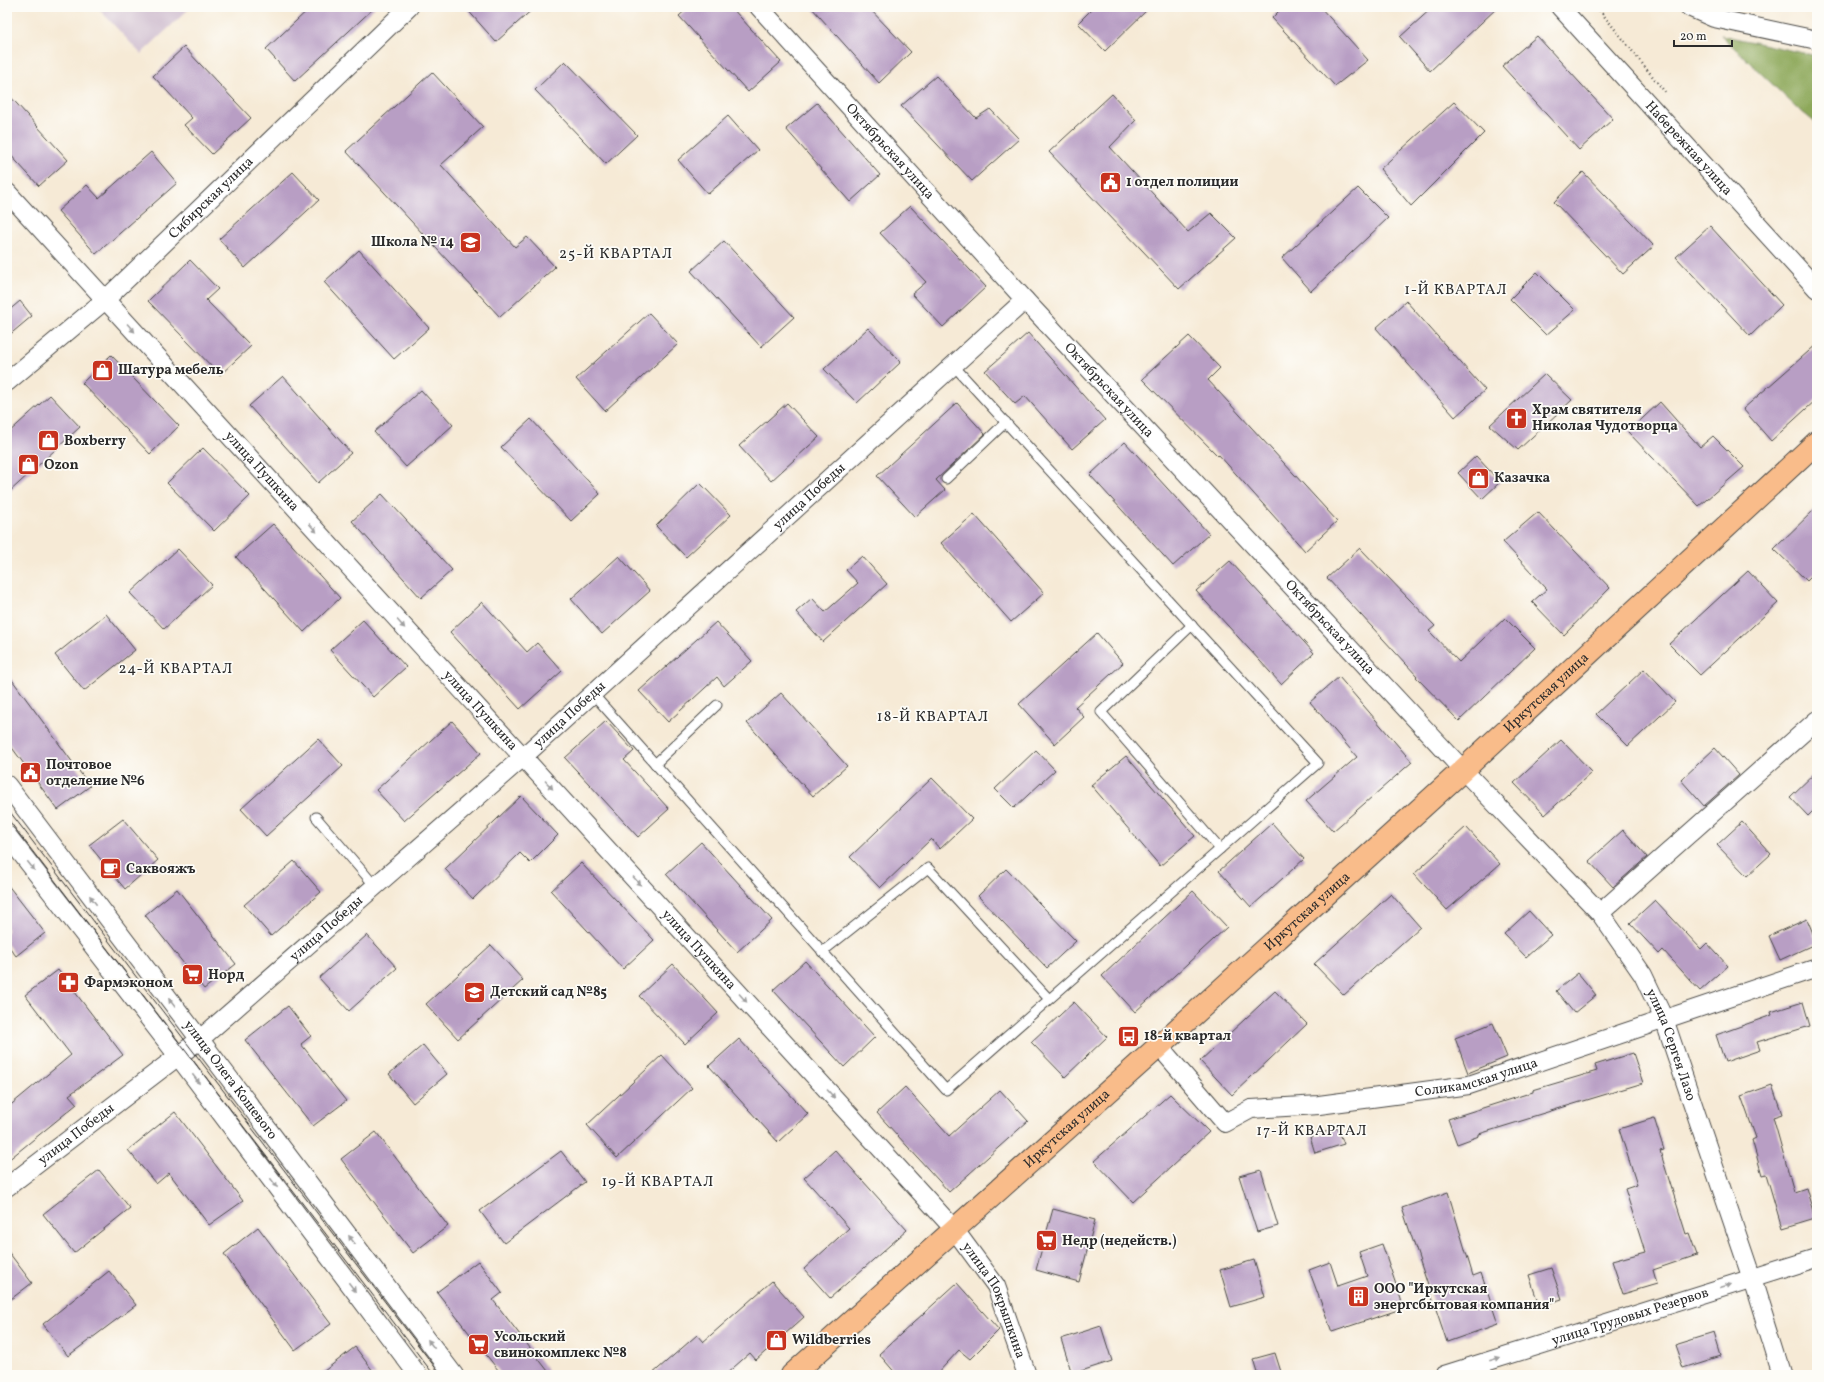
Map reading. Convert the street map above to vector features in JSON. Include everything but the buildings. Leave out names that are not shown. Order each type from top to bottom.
[{"type":"main road","name":"Иркутская улица","points":[[792,1375],[1159,1046],[1463,770],[1817,442]]},
{"type":"street","name":"Октябрьская улица","points":[[759,7],[1025,300],[1463,770]]},
{"type":"street","name":"Набережная улица","points":[[1560,7],[1817,289]]},
{"type":"street","points":[[1689,7],[1714,18],[1817,40]]},
{"type":"street","name":"Сибирская улица","points":[[7,382],[105,300],[401,10]]},
{"type":"street","name":"улица Пушкина","points":[[7,192],[954,1229]]},
{"type":"street","name":"улица Победы","points":[[7,1187],[199,1040],[522,757],[1025,300]]},
{"type":"street","points":[[1600,913],[1817,721]]},
{"type":"street","name":"улица Сергея Лазо","points":[[1463,770],[1600,913],[1643,975],[1664,1019],[1752,1279],[1782,1375]]},
{"type":"street","name":"улица Олега Кошевого","points":[[7,785],[454,1375]]},
{"type":"street","name":"улица Олега Кошевого","points":[[7,835],[178,1056],[418,1375]]},
{"type":"street","name":"Соликамская улица","points":[[1159,1046],[1224,1123],[1251,1109],[1319,1106],[1469,1085],[1817,968]]},
{"type":"street","name":"улица Покрышкина","points":[[954,1229],[996,1286],[1027,1375]]},
{"type":"street","name":"улица Трудовых Резервов","points":[[1444,1375],[1817,1258]]},
{"type":"lane","points":[[592,693],[946,1090],[1318,762],[953,365]]},
{"type":"lane","points":[[946,479],[1006,422]]},
{"type":"lane","points":[[1192,625],[1101,712],[1220,849]]},
{"type":"lane","points":[[656,764],[717,705]]},
{"type":"lane","points":[[316,816],[375,886]]},
{"type":"lane","points":[[822,952],[928,868],[1050,999]]},
{"type":"path","points":[[1597,7],[1669,97]]},
{"type":"shaded area","points":[[97,7],[191,7],[141,54]]},
{"type":"green space","points":[[1721,35],[1817,56],[1817,124],[1796,107]]},
{"type":"tram line","points":[[7,808],[441,1375]]},
{"type":"tram line","points":[[7,818],[434,1375]]},
{"type":"place","name":"1 отдел полиции","points":[[1110,182]]},
{"type":"place","name":"Школа № 14","points":[[470,242]]},
{"type":"place","name":"Шатура мебель","points":[[102,370]]},
{"type":"place","name":"Храм святителя Николая Чудотворца","points":[[1517,418]]},
{"type":"place","name":"Boxberry","points":[[49,441]]},
{"type":"place","name":"Ozon","points":[[29,465]]},
{"type":"place","name":"Казачка","points":[[1479,478]]},
{"type":"place","name":"Почтовое отделение №6","points":[[31,773]]},
{"type":"place","name":"Саквояжъ","points":[[111,869]]},
{"type":"place","name":"Норд","points":[[193,975]]},
{"type":"place","name":"Фармэконом","points":[[69,983]]},
{"type":"place","name":"Детский сад №85","points":[[475,992]]},
{"type":"place","name":"18-й квартал","points":[[1129,1036]]},
{"type":"place","name":"Недр (недейств.)","points":[[1047,1241]]},
{"type":"place","name":"ООО \"Иркутская энергсбытовая компания\"","points":[[1359,1297]]},
{"type":"place","name":"Wildberries","points":[[776,1340]]},
{"type":"place","name":"Усольский свинокомплекс №8","points":[[478,1345]]},
{"type":"district","name":"25-Й КВАРТАЛ","points":[[616,254]]},
{"type":"district","name":"1-Й КВАРТАЛ","points":[[1456,290]]},
{"type":"district","name":"24-Й КВАРТАЛ","points":[[176,669]]},
{"type":"district","name":"18-Й КВАРТАЛ","points":[[933,717]]},
{"type":"district","name":"17-Й КВАРТАЛ","points":[[1312,1131]]},
{"type":"district","name":"19-Й КВАРТАЛ","points":[[658,1182]]}]
